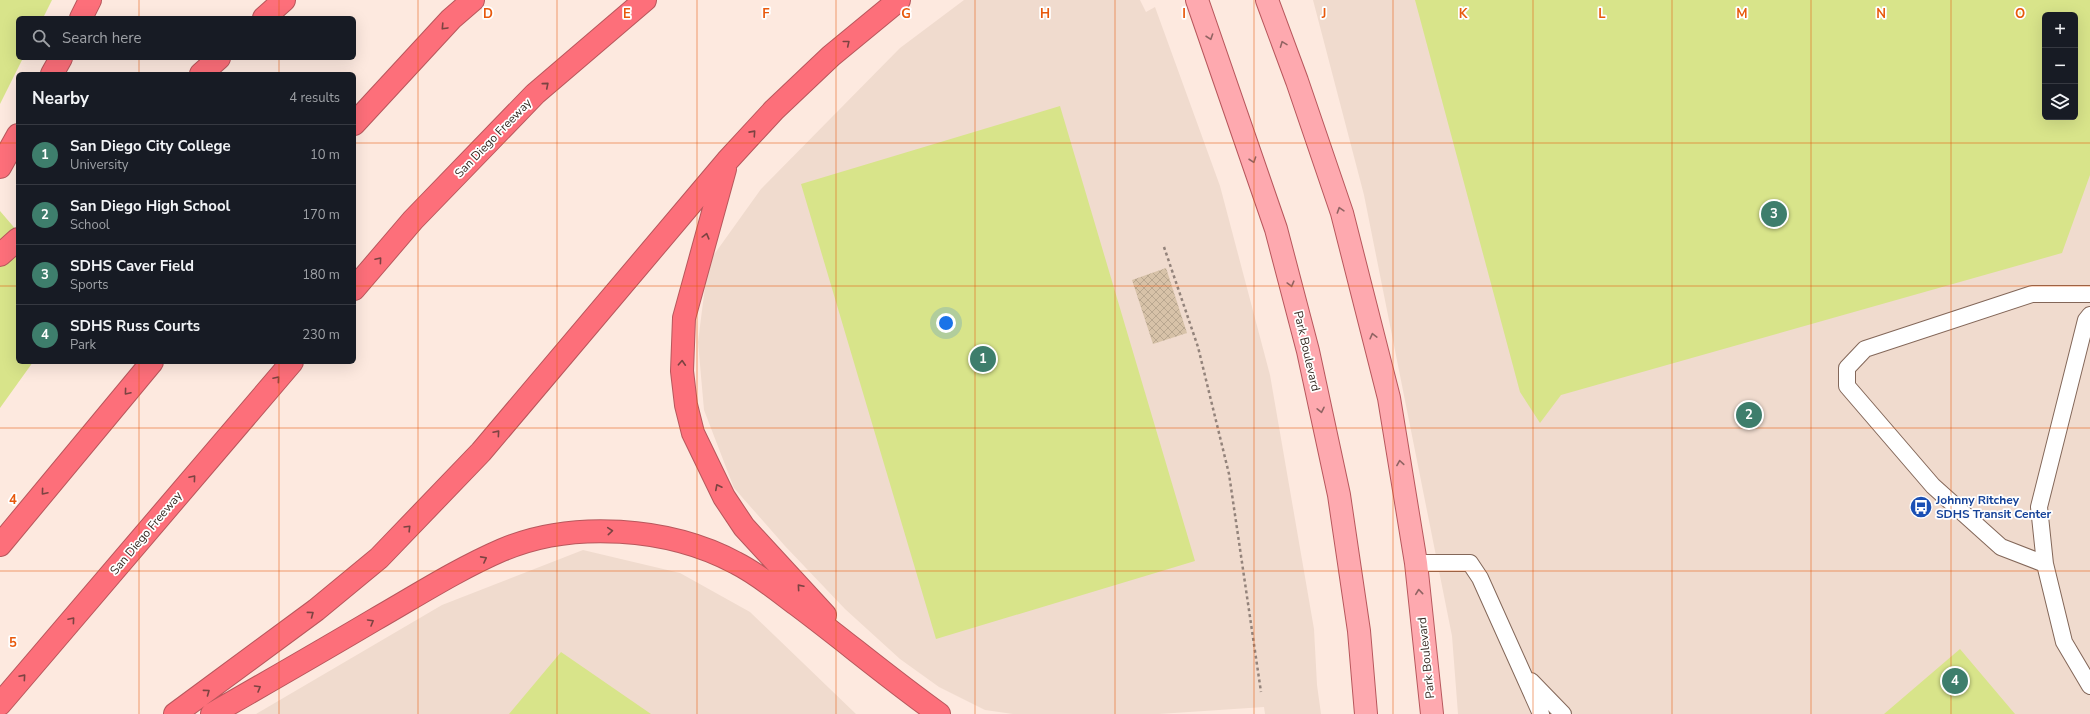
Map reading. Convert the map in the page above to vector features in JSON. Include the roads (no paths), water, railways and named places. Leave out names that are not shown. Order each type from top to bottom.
[{"type":"highway","points":[[82,16],[90,0]]},
{"type":"highway","points":[[266,16],[284,0]]},
{"type":"highway","points":[[356,122],[451,19],[473,0]]},
{"type":"highway","name":"San Diego Freeway","points":[[356,288],[413,220],[535,94],[646,0]]},
{"type":"highway","points":[[175,714],[310,615],[380,558],[481,452],[727,161],[774,110],[831,56],[899,0]]},
{"type":"highway","points":[[53,72],[60,60]]},
{"type":"highway","points":[[203,72],[217,60]]},
{"type":"highway","points":[[0,167],[16,139]]},
{"type":"highway","points":[[727,161],[684,318],[682,371],[686,405],[693,433],[703,457],[724,497],[744,527],[767,554],[793,579],[854,648]]},
{"type":"highway","points":[[0,255],[16,241]]},
{"type":"highway","points":[[0,545],[150,364]]},
{"type":"highway","name":"San Diego Freeway","points":[[0,704],[290,364]]},
{"type":"highway","points":[[212,714],[441,582],[503,549],[551,536],[618,530],[679,540],[707,548],[758,575],[854,648],[893,681],[939,714]]},
{"type":"main road","name":"Park Boulevard","points":[[1197,0],[1276,229],[1308,351],[1339,495],[1359,632],[1366,714]]},
{"type":"main road","name":"Park Boulevard","points":[[1267,0],[1297,80],[1342,214],[1389,398],[1416,563],[1432,714]]},
{"type":"lane","points":[[2045,564],[2001,547],[1933,486],[1847,386],[1847,368],[1865,349],[2032,294],[2090,294]]},
{"type":"lane","points":[[2090,315],[2086,320],[2039,507],[2045,564],[2064,642],[2090,686]]},
{"type":"lane","points":[[1416,563],[1470,563],[1480,578],[1541,714]]},
{"type":"lane","points":[[1522,672],[1563,714]]},
{"type":"place","name":"SDHS Caver Field","points":[[1774,214]]},
{"type":"place","name":"San Diego City College","points":[[983,359]]},
{"type":"place","name":"San Diego High School","points":[[1749,415]]},
{"type":"place","name":"Johnny Ritchey SDHS Transit Center","points":[[1921,507]]},
{"type":"place","name":"SDHS Russ Courts","points":[[1955,681]]}]
